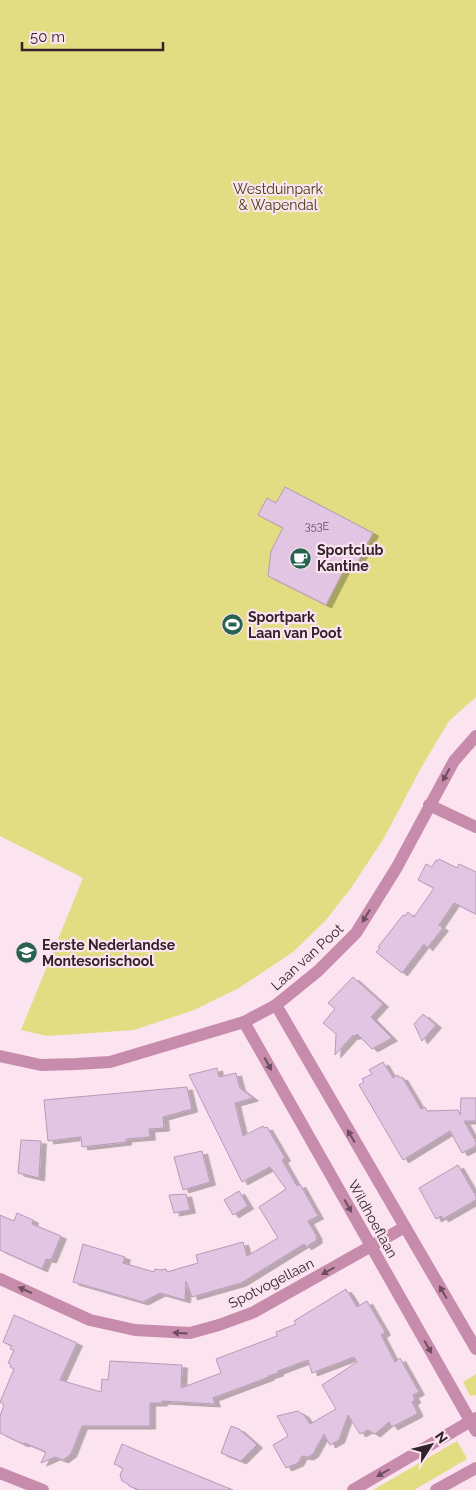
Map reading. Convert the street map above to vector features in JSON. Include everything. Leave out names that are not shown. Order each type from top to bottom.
[{"type":"street","name":"Laan van Poot","points":[[0,1056],[41,1065],[110,1062],[244,1022],[276,1005],[318,971],[356,933],[397,867],[454,761],[476,736]]},
{"type":"street","points":[[429,805],[476,827]]},
{"type":"street","name":"Wildhoeflaan","points":[[276,1005],[476,1349]]},
{"type":"street","name":"Wildhoeflaan","points":[[244,1022],[371,1247],[474,1424]]},
{"type":"street","name":"Spotvogellaan","points":[[0,1279],[90,1320],[135,1330],[190,1333],[254,1312],[405,1227]]},
{"type":"street","points":[[353,1490],[474,1424]]},
{"type":"street","points":[[436,1490],[476,1468]]},
{"type":"street","points":[[0,1473],[43,1490]]},
{"type":"green space","name":"Westduinpark & Wapendal","points":[[0,0],[476,0],[476,697],[449,721],[421,768],[384,838],[351,888],[325,921],[293,952],[239,988],[194,1010],[134,1030],[47,1036],[21,1030],[83,878],[0,836]]},
{"type":"green space","points":[[476,1374],[476,1395],[470,1396],[463,1382]]},
{"type":"green space","points":[[457,1441],[467,1459],[414,1490],[373,1490]]},
{"type":"building","points":[[285,487],[373,533],[356,566],[348,562],[326,605],[268,576],[271,551],[283,528],[258,515],[267,498],[276,503]]},
{"type":"building","points":[[439,859],[457,868],[459,864],[476,872],[476,914],[454,903],[439,925],[443,928],[427,948],[424,944],[402,973],[376,952],[403,915],[405,916],[408,912],[414,917],[434,888],[418,880],[426,864],[432,867],[436,860],[438,861]]},
{"type":"building","points":[[353,977],[383,1004],[371,1017],[392,1038],[372,1049],[357,1034],[354,1037],[353,1035],[335,1055],[336,1034],[323,1023],[335,1009],[328,1003]]},
{"type":"building","points":[[423,1014],[436,1025],[422,1041],[414,1024]]},
{"type":"building","points":[[383,1062],[393,1078],[398,1075],[400,1078],[402,1077],[421,1109],[425,1107],[427,1111],[458,1110],[460,1115],[461,1098],[476,1098],[476,1121],[464,1121],[476,1142],[476,1146],[462,1153],[450,1131],[403,1160],[359,1085],[364,1082],[362,1079],[372,1074],[369,1070]]},
{"type":"building","points":[[217,1068],[219,1077],[236,1073],[240,1088],[253,1098],[235,1103],[243,1136],[263,1126],[264,1128],[267,1127],[285,1158],[282,1160],[297,1186],[300,1184],[318,1216],[308,1221],[317,1240],[306,1247],[304,1244],[241,1283],[192,1297],[186,1281],[185,1300],[160,1293],[143,1302],[73,1282],[83,1244],[125,1257],[123,1263],[154,1272],[155,1269],[166,1269],[167,1272],[198,1263],[196,1255],[243,1242],[247,1256],[278,1238],[259,1207],[286,1189],[270,1167],[242,1182],[189,1075]]},
{"type":"building","points":[[187,1087],[192,1109],[163,1117],[164,1128],[149,1129],[150,1137],[126,1139],[126,1142],[82,1147],[81,1137],[48,1141],[44,1100]]},
{"type":"building","points":[[21,1140],[41,1141],[39,1178],[18,1173]]},
{"type":"building","points":[[202,1151],[210,1182],[183,1190],[174,1157]]},
{"type":"building","points":[[458,1165],[476,1196],[476,1200],[443,1219],[441,1216],[436,1219],[419,1188]]},
{"type":"building","points":[[239,1191],[248,1206],[233,1215],[224,1200]]},
{"type":"building","points":[[186,1194],[190,1210],[174,1213],[169,1195]]},
{"type":"building","points":[[17,1213],[33,1220],[32,1224],[61,1236],[51,1260],[46,1259],[42,1269],[0,1250],[0,1215],[14,1221]]},
{"type":"building","points":[[346,1289],[357,1307],[367,1301],[385,1332],[381,1335],[395,1362],[400,1358],[419,1392],[413,1395],[415,1400],[412,1402],[417,1414],[392,1427],[389,1422],[375,1434],[368,1430],[360,1434],[348,1415],[339,1440],[330,1445],[324,1434],[313,1454],[308,1457],[302,1456],[298,1463],[286,1468],[273,1445],[288,1436],[277,1416],[298,1411],[304,1415],[310,1424],[336,1409],[322,1385],[357,1362],[354,1357],[312,1373],[308,1360],[213,1398],[215,1404],[162,1401],[162,1403],[150,1403],[150,1426],[82,1426],[71,1454],[63,1460],[55,1457],[41,1463],[46,1452],[0,1433],[0,1416],[4,1405],[0,1402],[14,1369],[8,1363],[14,1350],[10,1349],[12,1346],[3,1342],[14,1315],[77,1343],[60,1380],[101,1392],[102,1379],[108,1380],[110,1361],[182,1365],[181,1388],[221,1373],[216,1359],[277,1336],[276,1332],[296,1324],[294,1321]]},
{"type":"building","points":[[231,1426],[239,1429],[257,1445],[241,1461],[221,1453]]},
{"type":"building","points":[[122,1444],[233,1490],[139,1490],[129,1486],[122,1481],[120,1475],[123,1468],[114,1464]]},
{"type":"place","name":"Sportclub Kantine","points":[[301,558]]},
{"type":"place","name":"Sportpark Laan van Poot","points":[[232,625]]},
{"type":"place","name":"Eerste Nederlandse Montesorischool","points":[[26,953]]}]
